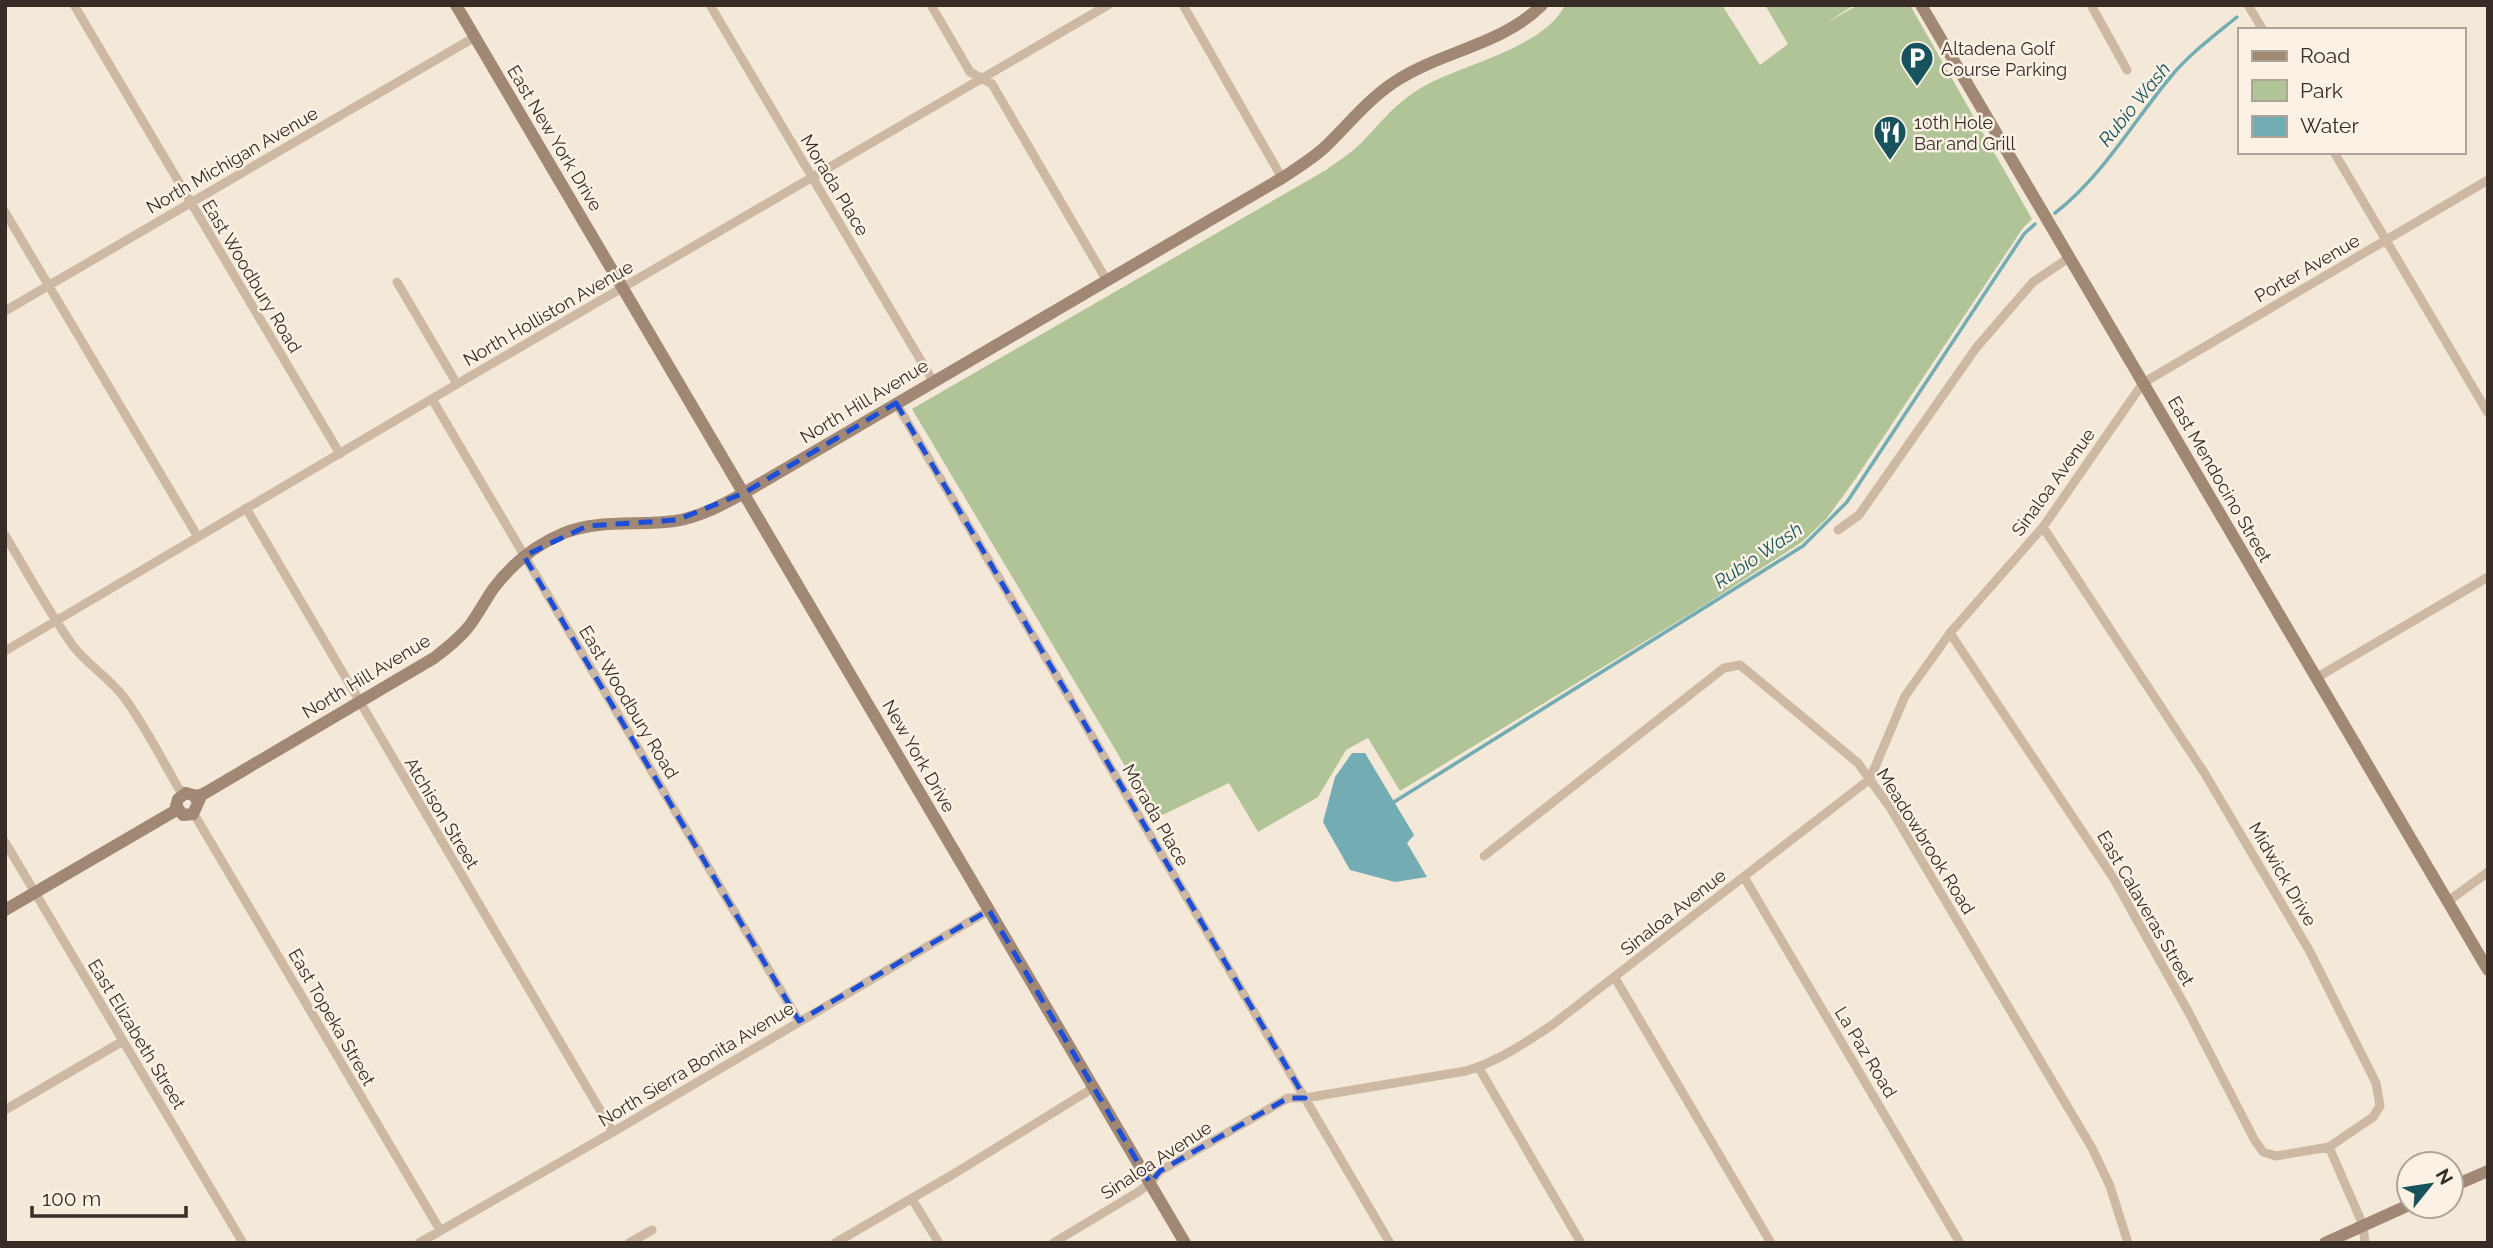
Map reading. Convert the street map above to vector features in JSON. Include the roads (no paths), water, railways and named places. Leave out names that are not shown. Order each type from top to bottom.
[{"type":"street","name":"East Woodbury Road","points":[[74,5],[340,454]]},
{"type":"street","name":"East New York Drive","points":[[456,5],[623,288]]},
{"type":"street","name":"Morada Place","points":[[709,5],[933,381]]},
{"type":"street","points":[[931,5],[970,72],[992,84],[1107,281]]},
{"type":"street","name":"North Holliston Avenue","points":[[5,651],[1108,5]]},
{"type":"street","points":[[1183,5],[1282,178]]},
{"type":"street","name":"North Hill Avenue","points":[[5,910],[435,658],[470,626],[494,589],[524,556],[563,534],[587,526],[677,520],[695,516],[744,493],[1282,178],[1324,149],[1359,111],[1393,83],[1430,61],[1499,35],[1532,15],[1542,5]]},
{"type":"street","name":"East Mendocino Street","points":[[1921,5],[2488,970]]},
{"type":"street","points":[[2091,5],[2127,70]]},
{"type":"street","points":[[2248,5],[2262,28]]},
{"type":"street","name":"North Michigan Avenue","points":[[5,312],[475,37]]},
{"type":"street","points":[[2335,154],[2488,413]]},
{"type":"street","name":"Porter Avenue","points":[[2143,383],[2488,180]]},
{"type":"street","points":[[5,212],[198,537]]},
{"type":"street","points":[[1838,530],[1858,515],[1976,348],[2033,282],[2070,257]]},
{"type":"street","points":[[397,282],[457,384]]},
{"type":"street","name":"New York Drive","points":[[623,288],[1185,1243]]},
{"type":"street","name":"Sinaloa Avenue","points":[[1053,1243],[1150,1183],[1160,1171],[1288,1098],[1306,1098],[1479,1068],[1524,1044],[1615,978],[1870,779],[1905,696],[1950,633],[2043,527],[2143,383]]},
{"type":"street","name":"East Woodbury Road","points":[[432,399],[799,1021]]},
{"type":"street","name":"Morada Place","points":[[896,403],[1390,1243]]},
{"type":"street","name":"Atchison Street","points":[[246,508],[613,1132]]},
{"type":"street","name":"Midwick Drive","points":[[2043,527],[2206,774],[2309,950],[2376,1083],[2380,1106],[2373,1117],[2329,1147]]},
{"type":"street","name":"East Topeka Street","points":[[5,535],[56,621],[86,662],[113,684],[124,698],[440,1230]]},
{"type":"street","points":[[2316,678],[2488,578]]},
{"type":"street","name":"East Calaveras Street","points":[[1950,633],[2114,879],[2189,1013],[2258,1146],[2263,1152],[2276,1156],[2329,1147]]},
{"type":"street","name":"Meadowbrook Road","points":[[1484,856],[1724,668],[1740,665],[1858,763],[1891,809],[2092,1148],[2110,1186],[2128,1243]]},
{"type":"street","name":"East Elizabeth Street","points":[[5,842],[243,1243]]},
{"type":"street","points":[[2448,902],[2488,872]]},
{"type":"street","name":"La Paz Road","points":[[1744,877],[1960,1243]]},
{"type":"street","name":"North Sierra Bonita Avenue","points":[[419,1243],[989,910]]},
{"type":"street","points":[[1615,978],[1771,1243]]},
{"type":"street","points":[[5,1110],[123,1041]]},
{"type":"street","points":[[1479,1068],[1581,1243]]},
{"type":"street","points":[[835,1243],[1094,1088]]},
{"type":"street","points":[[2329,1147],[2363,1225],[2365,1243]]},
{"type":"street","points":[[2465,1181],[2488,1171]]},
{"type":"street","points":[[912,1199],[939,1243]]},
{"type":"street","points":[[2325,1243],[2395,1211]]},
{"type":"street","points":[[629,1243],[652,1230]]},
{"type":"water","points":[[1352,753],[1365,753],[1414,835],[1407,843],[1427,877],[1395,882],[1350,870],[1323,822],[1335,777]]},
{"type":"waterway","name":"Rubio Wash","points":[[2055,213],[2103,165],[2180,66],[2237,17]]},
{"type":"waterway","name":"Rubio Wash","points":[[1394,802],[1803,546],[1847,502],[2024,234],[2035,224]]},
{"type":"place","name":"Altadena Golf Course Parking","points":[[1917,88]]},
{"type":"place","name":"10th Hole Bar and Grill","points":[[1890,162]]}]
